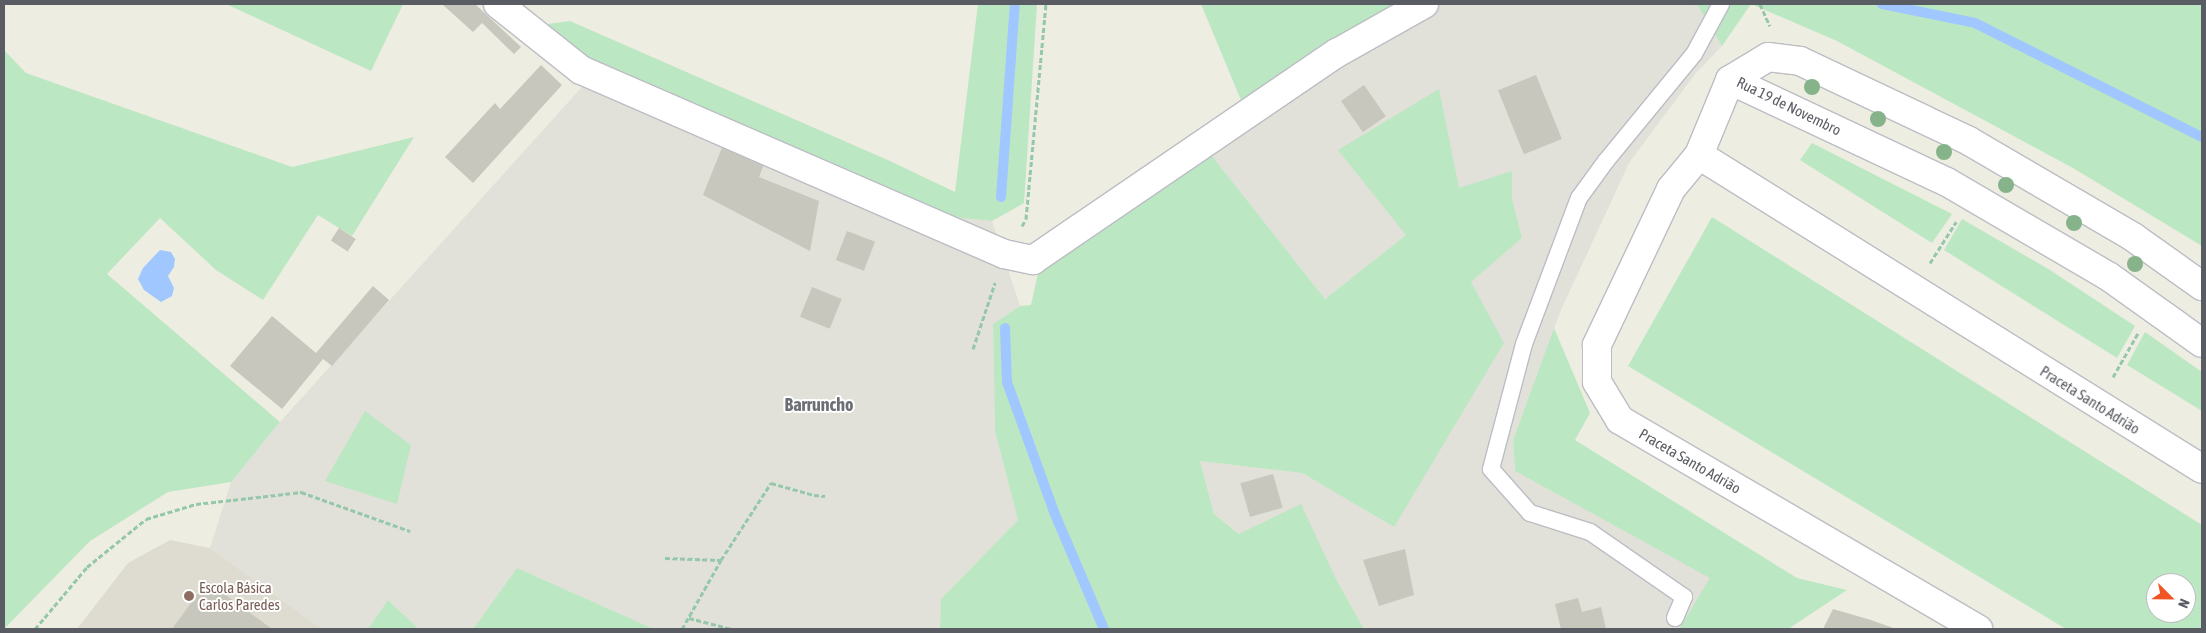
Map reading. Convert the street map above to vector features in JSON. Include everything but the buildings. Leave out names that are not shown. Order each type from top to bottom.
[{"type":"street","points":[[498,4],[581,70],[1004,254],[1033,260],[1338,53],[1424,4]]},
{"type":"street","name":"Rua 19 de Novembro","points":[[1730,80],[1768,57],[1800,61],[1969,141],[2133,237],[2202,286]]},
{"type":"street","name":"Praceta Santo Adrião","points":[[1730,80],[1699,155],[1671,189],[1597,345],[1597,382],[1620,420],[1978,629]]},
{"type":"street","name":"Rua 19 de Novembro","points":[[1730,80],[1947,182],[2108,276],[2202,343]]},
{"type":"street","name":"Praceta Santo Adrião","points":[[1699,155],[2202,469]]},
{"type":"lane","points":[[1675,618],[1684,597],[1590,532],[1530,513],[1491,469],[1524,344],[1579,198],[1606,161],[1694,54],[1721,4]]},
{"type":"path","points":[[973,349],[1004,254],[1026,219],[1046,4]]},
{"type":"path","points":[[1914,289],[1972,196]]},
{"type":"path","points":[[2097,404],[2153,308]]},
{"type":"path","points":[[682,629],[721,560],[771,483],[814,495],[825,496]]},
{"type":"path","points":[[34,629],[87,567],[146,519],[196,504],[301,492],[410,531]]},
{"type":"path","points":[[665,558],[721,560]]},
{"type":"path","points":[[689,618],[732,629]]},
{"type":"shaded area","points":[[1399,4],[1686,4],[1698,6],[1722,46],[1695,74],[1629,163],[1560,312],[1513,440],[1515,471],[1711,578],[1679,629],[1364,629],[1335,577],[1240,534],[1214,514],[1200,461],[1302,473],[1394,527],[1471,282],[1522,238],[1512,198],[1512,171],[1406,235],[1325,299],[1197,137]]},
{"type":"shaded area","points":[[599,68],[952,217],[992,221],[1020,306],[993,324],[995,431],[1018,520],[941,599],[940,629],[654,629],[517,568],[473,629],[419,629],[388,600],[368,629],[322,629],[210,548],[231,482],[280,422]]},
{"type":"shaded area","name":"Escola Básica Carlos Paredes","points":[[170,540],[210,548],[322,629],[77,629],[128,563]]},
{"type":"green space","points":[[226,4],[403,4],[371,71]]},
{"type":"green space","points":[[978,4],[1037,4],[1024,203],[992,221],[952,217],[599,68],[540,25],[570,21],[890,161],[955,192]]},
{"type":"green space","points":[[1201,4],[1399,4],[1243,105]]},
{"type":"green space","points":[[1686,4],[1751,4],[1722,46],[1698,6]]},
{"type":"green space","points":[[1751,4],[2202,4],[2202,246],[2073,168],[1837,41]]},
{"type":"green space","points":[[4,50],[26,73],[292,167],[414,137],[352,236],[318,215],[263,300],[216,270],[160,218],[107,274],[280,422],[231,482],[168,492],[90,541],[4,629]]},
{"type":"green space","points":[[1439,89],[1459,188],[1512,171],[1512,198],[1522,238],[1471,282],[1504,343],[1394,527],[1302,473],[1200,461],[1214,514],[1239,534],[1301,504],[1335,577],[1364,629],[940,629],[941,599],[1018,520],[995,431],[993,324],[1020,306],[1031,305],[1045,241],[1197,137],[1325,299],[1406,235],[1338,150]]},
{"type":"green space","points":[[1812,143],[1952,214],[1932,243],[1800,160]]},
{"type":"green space","points":[[1712,217],[2202,525],[2202,625],[2200,629],[2066,629],[1628,366]]},
{"type":"green space","points":[[1962,219],[2050,270],[2135,326],[2117,358],[1944,250]]},
{"type":"green space","points":[[1554,328],[1590,413],[1575,440],[1797,578],[1847,590],[1788,629],[1679,629],[1710,578],[1515,471],[1513,440]]},
{"type":"green space","points":[[2145,332],[2202,372],[2202,411],[2127,365]]},
{"type":"green space","points":[[365,411],[411,445],[397,504],[325,481]]},
{"type":"green space","points":[[517,568],[654,629],[473,629]]},
{"type":"green space","points":[[388,600],[419,629],[368,629]]},
{"type":"water","points":[[160,250],[171,252],[175,259],[174,267],[168,276],[174,288],[172,296],[161,302],[144,290],[138,279],[143,268]]},
{"type":"waterway","points":[[1001,197],[1015,4]]},
{"type":"waterway","points":[[1882,4],[1975,23],[2202,137]]},
{"type":"waterway","points":[[1005,328],[1007,382],[1054,512],[1104,629]]},
{"type":"place","name":"Escola Básica Carlos Paredes","points":[[189,596]]},
{"type":"district","name":"Barruncho","points":[[819,405]]}]
